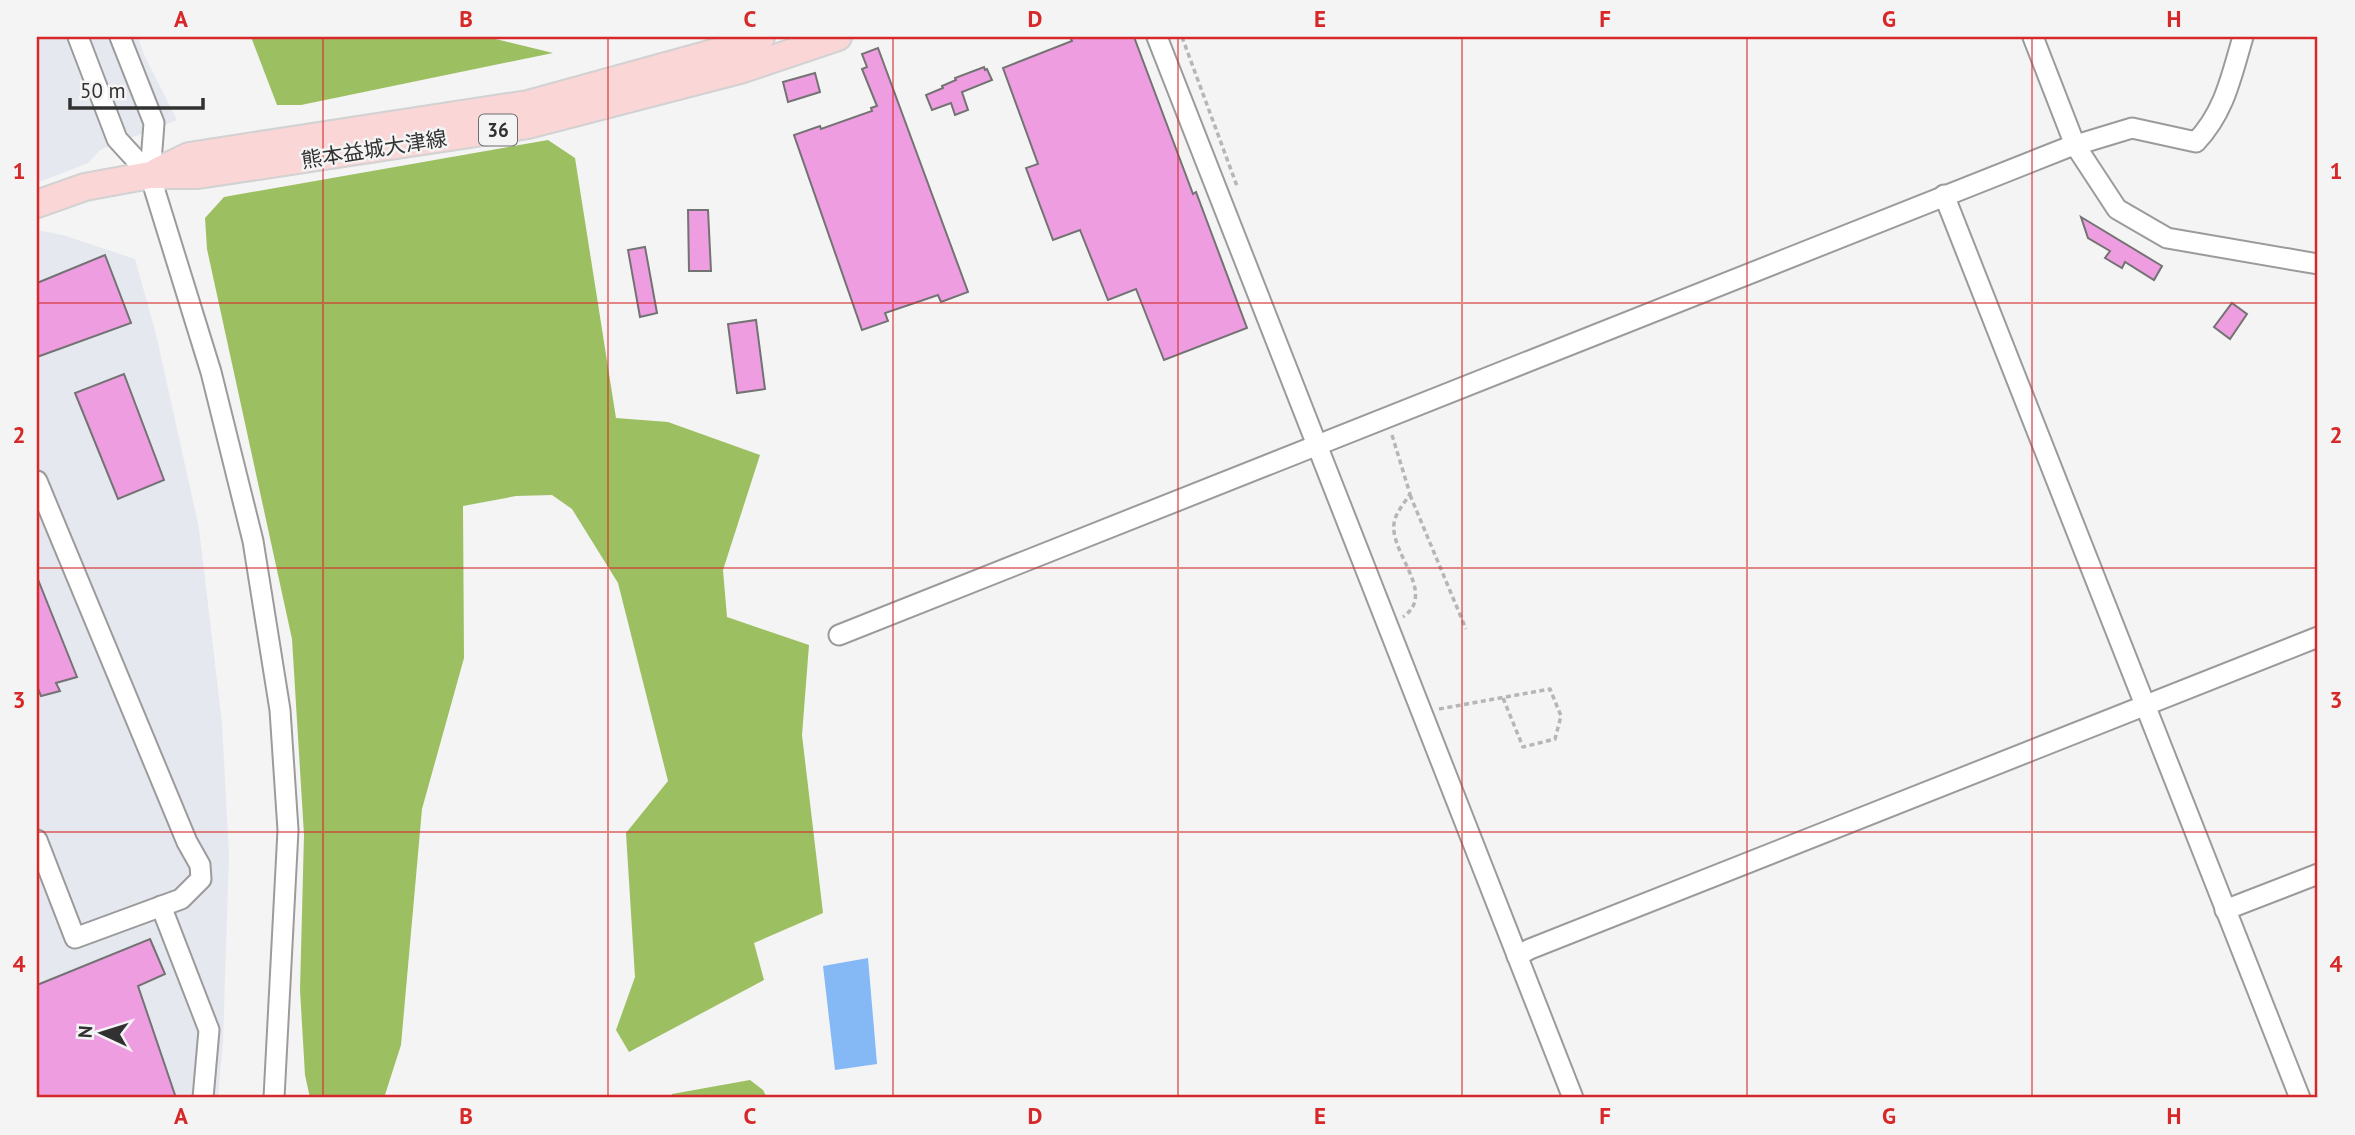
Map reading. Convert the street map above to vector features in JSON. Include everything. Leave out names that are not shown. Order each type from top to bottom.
[{"type":"main road","name":"熊本益城大津線","points":[[150,175],[189,156],[528,104],[735,47],[761,37]]},
{"type":"main road","name":"熊本益城大津線","points":[[37,204],[85,187],[150,175],[198,175],[528,125],[740,70],[838,37]]},
{"type":"street","points":[[78,37],[117,139],[150,175]]},
{"type":"street","points":[[120,37],[154,122],[150,175],[211,372],[253,541],[280,710],[288,830],[274,1098]]},
{"type":"street","points":[[1157,37],[1573,1098]]},
{"type":"street","points":[[2033,37],[2075,145],[2118,209],[2167,239],[2318,264]]},
{"type":"street","points":[[839,635],[2075,145],[2132,128],[2196,142],[2213,124],[2228,90],[2243,37]]},
{"type":"street","points":[[1944,195],[2300,1098]]},
{"type":"street","points":[[37,481],[187,842],[200,864],[201,879],[181,899],[75,938],[37,840]]},
{"type":"street","points":[[1517,956],[2318,636]]},
{"type":"street","points":[[2225,910],[2318,874]]},
{"type":"street","points":[[161,906],[209,1031],[203,1098]]},
{"type":"path","points":[[1391,416],[1393,442],[1410,495],[1466,629]]},
{"type":"path","points":[[1390,626],[1412,611],[1416,601],[1415,586],[1395,533],[1394,520],[1410,495]]},
{"type":"path","points":[[1423,712],[1550,689],[1561,716],[1555,738],[1523,747],[1503,698]]},
{"type":"shaded area","points":[[37,37],[138,37],[144,55],[177,120],[100,150],[88,163],[37,183]]},
{"type":"shaded area","points":[[37,230],[63,235],[135,259],[156,334],[199,528],[222,723],[229,855],[223,1041],[218,1098],[37,1098]]},
{"type":"green space","points":[[251,37],[487,37],[553,53],[301,105],[277,105]]},
{"type":"green space","points":[[548,140],[575,158],[616,418],[668,422],[760,455],[723,570],[727,617],[809,645],[802,735],[823,913],[754,943],[764,980],[629,1052],[616,1030],[635,977],[626,833],[668,781],[618,583],[572,509],[552,495],[516,496],[463,506],[464,658],[422,809],[401,1045],[384,1098],[310,1098],[305,1075],[300,990],[304,835],[292,639],[207,249],[205,218],[224,197]]},
{"type":"green space","points":[[750,1080],[763,1090],[767,1098],[671,1098],[672,1094]]},
{"type":"water","points":[[868,958],[877,1064],[835,1070],[823,966]]},
{"type":"building","points":[[1070,37],[1134,37],[1247,328],[1164,360],[1136,289],[1108,300],[1080,230],[1053,240],[1026,168],[1038,164],[1003,68],[1072,41]]},
{"type":"building","points":[[878,48],[968,292],[941,302],[938,295],[885,313],[888,321],[862,330],[794,135],[820,126],[821,129],[872,111],[871,108],[877,106],[862,69],[867,67],[862,54]]},
{"type":"building","points":[[984,67],[992,80],[962,92],[968,110],[955,115],[951,103],[932,110],[926,95],[943,88],[942,86],[956,80],[955,78]]},
{"type":"building","points":[[815,73],[820,92],[788,102],[783,82]]},
{"type":"building","points":[[688,210],[708,210],[711,271],[689,271]]},
{"type":"building","points":[[2081,217],[2162,266],[2154,280],[2125,262],[2122,268],[2105,258],[2110,251],[2088,238]]},
{"type":"building","points":[[645,247],[657,313],[640,317],[628,250]]},
{"type":"building","points":[[105,255],[131,323],[37,357],[37,283]]},
{"type":"building","points":[[2232,303],[2247,314],[2230,339],[2214,327]]},
{"type":"building","points":[[756,320],[765,389],[737,393],[728,324]]},
{"type":"building","points":[[124,374],[164,480],[118,499],[75,393]]},
{"type":"building","points":[[37,577],[77,677],[56,683],[60,691],[41,696],[37,686]]},
{"type":"building","points":[[150,939],[165,974],[138,986],[176,1098],[37,1098],[37,985]]}]
